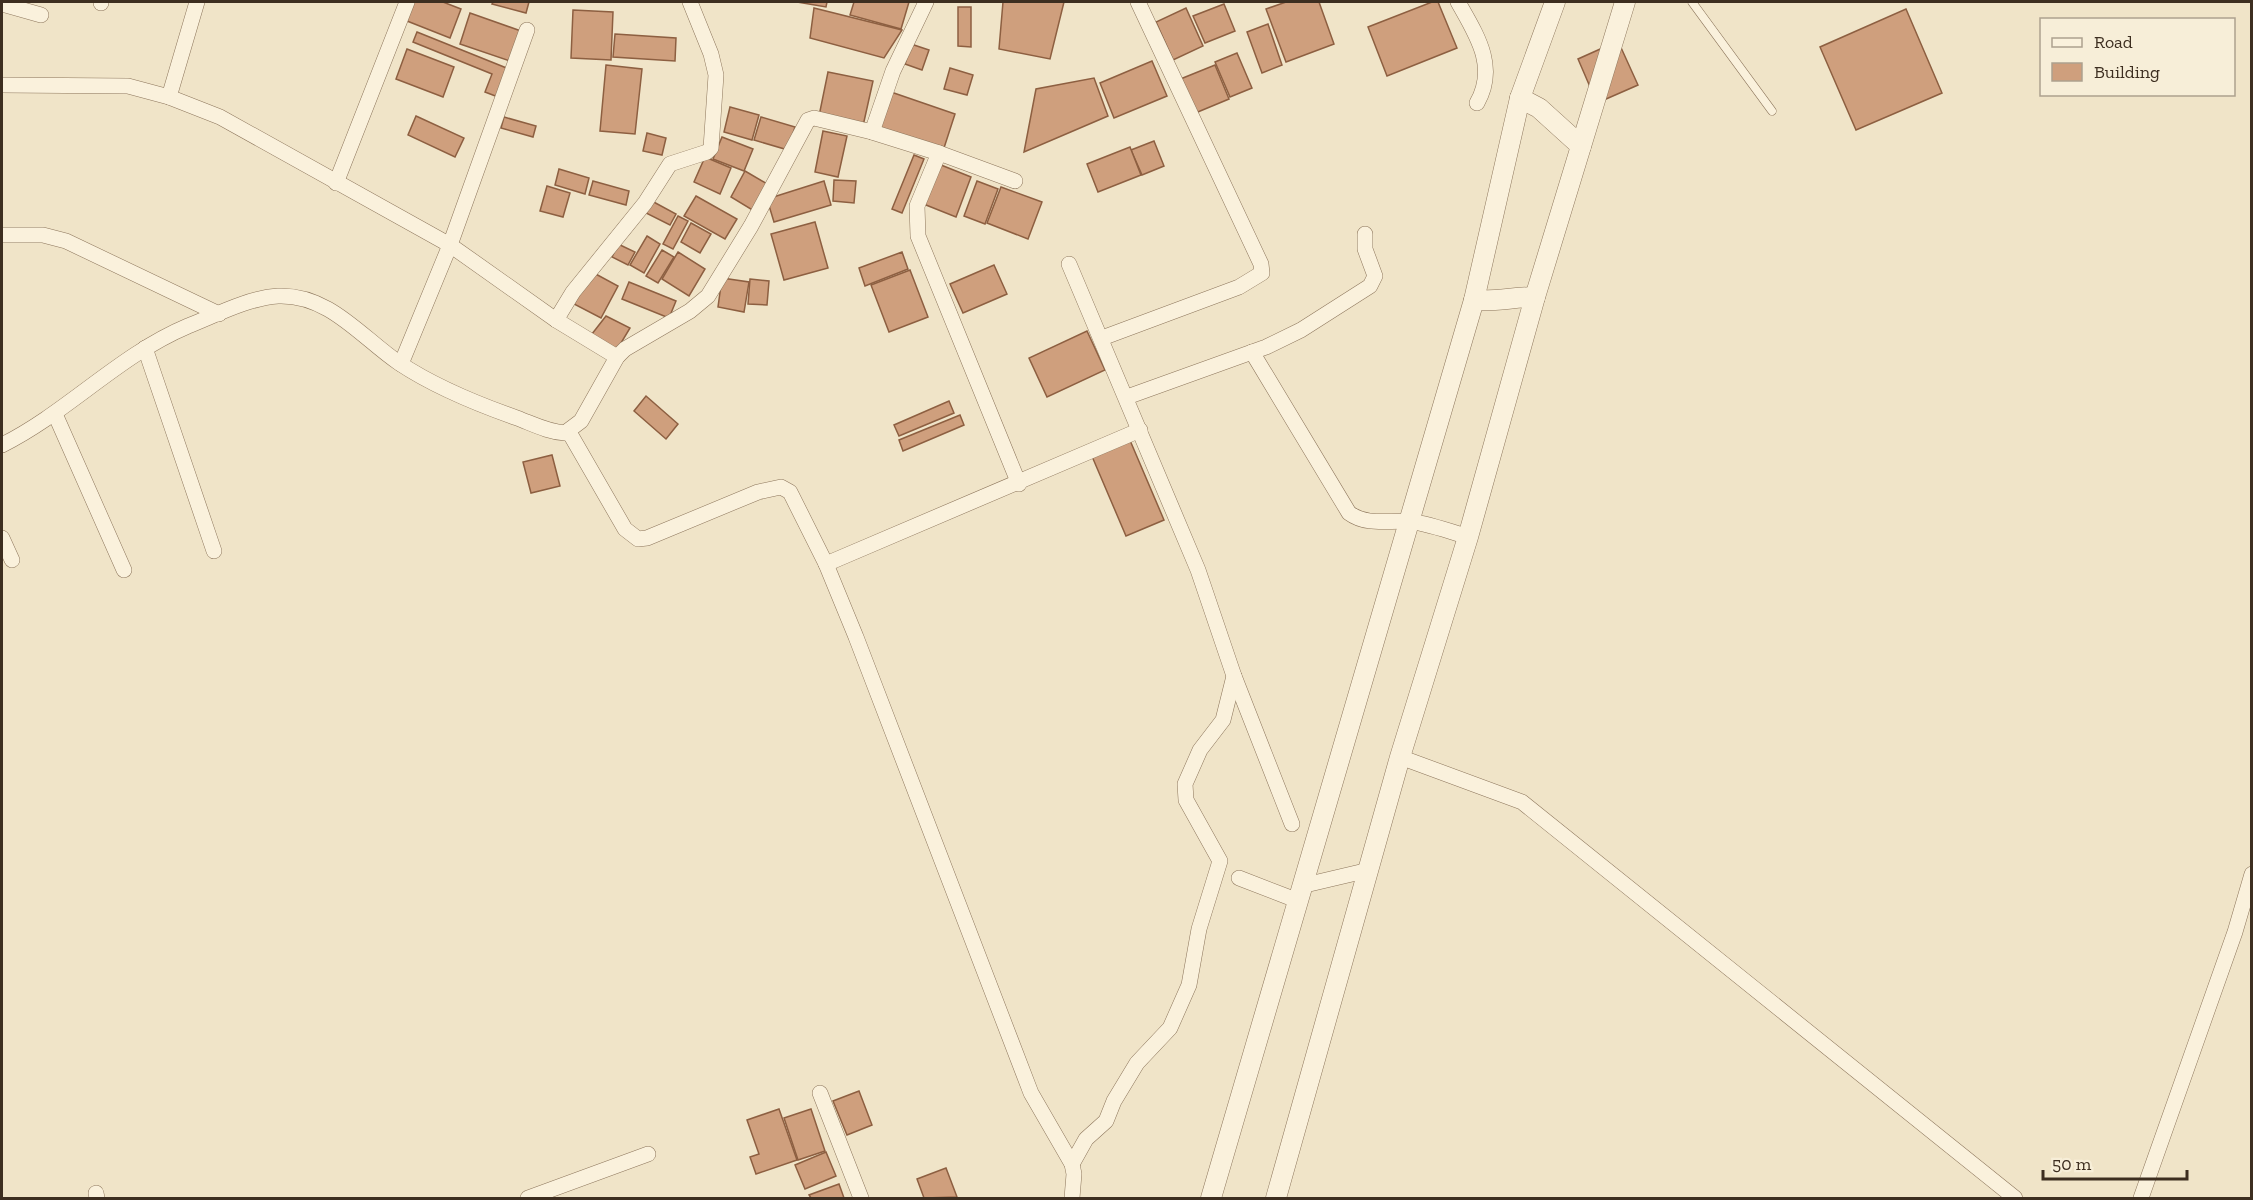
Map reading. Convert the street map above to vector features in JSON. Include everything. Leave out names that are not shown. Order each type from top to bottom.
[{"type":"street","points":[[169,97],[197,2]]},
{"type":"street","points":[[336,183],[407,2]]},
{"type":"street","points":[[556,320],[573,292],[645,203],[670,164],[707,152],[711,148],[716,75],[711,54],[690,2]]},
{"type":"street","points":[[872,132],[893,71],[926,2]]},
{"type":"street","points":[[1102,338],[1239,286],[1262,273],[1261,264],[1138,2]]},
{"type":"street","points":[[1458,2],[1478,39],[1486,60],[1485,84],[1477,103]]},
{"type":"street","points":[[1211,1198],[1298,893],[1474,300],[1520,98],[1555,2]]},
{"type":"street","points":[[1276,1198],[1400,757],[1468,537],[1535,297],[1625,2]]},
{"type":"street","points":[[2,4],[41,15]]},
{"type":"street","points":[[401,364],[450,245],[527,30]]},
{"type":"street","points":[[2,86],[128,86],[169,97],[220,117],[450,245],[556,320],[617,357]]},
{"type":"street","points":[[1520,98],[1539,108],[1581,146]]},
{"type":"street","points":[[569,432],[581,421],[617,357],[630,345],[690,311],[708,296],[750,226],[806,121],[814,118],[872,132],[939,153],[1015,181]]},
{"type":"street","points":[[939,153],[917,206],[918,236],[1019,484]]},
{"type":"street","points":[[1127,397],[1252,352],[1301,330],[1372,284],[1375,276],[1365,249],[1365,234]]},
{"type":"street","points":[[3,235],[43,235],[66,241],[219,314]]},
{"type":"street","points":[[1069,264],[1198,570],[1234,676],[1292,824]]},
{"type":"street","points":[[2,445],[55,414],[112,369],[145,348],[186,327],[219,314],[262,299],[279,296],[317,304],[348,321],[401,364],[487,408],[544,428],[569,432]]},
{"type":"street","points":[[1474,300],[1494,302],[1511,297],[1535,297]]},
{"type":"street","points":[[145,348],[214,551]]},
{"type":"street","points":[[1252,352],[1349,513],[1356,518],[1372,522],[1410,521],[1468,537]]},
{"type":"street","points":[[55,414],[124,570]]},
{"type":"street","points":[[826,564],[1019,484],[1140,430]]},
{"type":"street","points":[[569,432],[625,529],[636,538],[647,538],[758,492],[784,487],[790,492],[826,564],[1031,1093],[1072,1164],[1074,1174],[1072,1198]]},
{"type":"street","points":[[2,538],[12,560]]},
{"type":"street","points":[[1234,676],[1223,720],[1200,750],[1185,784],[1186,800],[1220,861],[1239,878],[1298,893],[1369,870]]},
{"type":"street","points":[[1400,757],[1522,802],[2015,1198]]},
{"type":"street","points":[[1072,1164],[1086,1139],[1106,1121],[1114,1101],[1137,1063],[1170,1028],[1189,985],[1199,929],[1214,887],[1220,861]]},
{"type":"street","points":[[2141,1198],[2235,932],[2252,874]]},
{"type":"street","points":[[1214,887],[1239,878]]},
{"type":"street","points":[[820,1093],[861,1198]]},
{"type":"street","points":[[528,1198],[648,1154]]},
{"type":"lane","points":[[1692,2],[1772,111]]},
{"type":"building","points":[[409,2],[443,2],[461,9],[450,38],[402,19]]},
{"type":"building","points":[[493,2],[529,2],[526,13],[492,4]]},
{"type":"building","points":[[797,2],[827,2],[826,7]]},
{"type":"building","points":[[854,2],[909,2],[901,29],[850,15]]},
{"type":"building","points":[[1003,2],[1064,2],[1050,59],[999,49]]},
{"type":"building","points":[[1286,2],[1319,2],[1334,44],[1286,62],[1266,9]]},
{"type":"building","points":[[1432,2],[1438,2],[1457,48],[1387,76],[1368,27]]},
{"type":"building","points":[[1224,4],[1235,31],[1205,43],[1193,16]]},
{"type":"building","points":[[958,7],[971,7],[971,47],[958,46]]},
{"type":"building","points":[[814,8],[902,30],[884,58],[810,38]]},
{"type":"building","points":[[1186,8],[1203,46],[1173,60],[1156,22]]},
{"type":"building","points":[[1906,9],[1942,93],[1856,130],[1820,47]]},
{"type":"building","points":[[573,10],[613,12],[611,60],[571,58]]},
{"type":"building","points":[[470,13],[521,31],[510,61],[460,44]]},
{"type":"building","points":[[1268,24],[1282,65],[1262,73],[1247,32]]},
{"type":"building","points":[[417,32],[509,69],[498,97],[485,92],[492,74],[413,42]]},
{"type":"building","points":[[615,34],[676,38],[675,61],[613,57]]},
{"type":"building","points":[[1618,41],[1638,85],[1597,103],[1578,59]]},
{"type":"building","points":[[911,44],[929,50],[922,70],[905,64]]},
{"type":"building","points":[[407,49],[454,67],[443,97],[396,79]]},
{"type":"building","points":[[1237,53],[1252,88],[1230,97],[1215,62]]},
{"type":"building","points":[[1152,61],[1167,96],[1114,118],[1100,83]]},
{"type":"building","points":[[606,65],[642,69],[635,134],[600,131]]},
{"type":"building","points":[[1215,65],[1229,99],[1193,114],[1178,80]]},
{"type":"building","points":[[950,68],[973,75],[967,95],[944,89]]},
{"type":"building","points":[[828,72],[873,81],[863,126],[819,116]]},
{"type":"building","points":[[1094,78],[1108,116],[1024,152],[1036,89]]},
{"type":"building","points":[[891,92],[955,114],[943,151],[879,129]]},
{"type":"building","points":[[730,107],[759,115],[752,140],[724,132]]},
{"type":"building","points":[[416,116],[464,138],[455,157],[408,135]]},
{"type":"building","points":[[504,117],[536,126],[533,137],[501,128]]},
{"type":"building","points":[[761,117],[795,127],[788,150],[754,140]]},
{"type":"building","points":[[823,131],[847,136],[838,177],[815,172]]},
{"type":"building","points":[[647,133],[666,138],[662,155],[643,151]]},
{"type":"building","points":[[722,137],[753,149],[744,171],[713,159]]},
{"type":"building","points":[[1154,141],[1164,166],[1142,175],[1131,150]]},
{"type":"building","points":[[1130,147],[1141,175],[1098,192],[1087,164]]},
{"type":"building","points":[[914,155],[924,159],[902,213],[892,209]]},
{"type":"building","points":[[705,157],[731,168],[720,194],[694,182]]},
{"type":"building","points":[[936,163],[971,177],[956,217],[921,203]]},
{"type":"building","points":[[559,169],[589,178],[585,194],[555,185]]},
{"type":"building","points":[[745,171],[769,185],[754,211],[731,197]]},
{"type":"building","points":[[834,180],[856,181],[854,203],[833,201]]},
{"type":"building","points":[[593,181],[629,191],[626,205],[589,195]]},
{"type":"building","points":[[824,181],[831,205],[774,222],[767,199]]},
{"type":"building","points":[[977,181],[998,189],[985,224],[964,216]]},
{"type":"building","points":[[547,186],[570,193],[563,217],[540,211]]},
{"type":"building","points":[[1001,187],[1042,202],[1028,239],[987,223]]},
{"type":"building","points":[[696,196],[737,219],[725,239],[684,216]]},
{"type":"building","points":[[650,200],[676,214],[670,225],[644,212]]},
{"type":"building","points":[[678,216],[688,221],[673,249],[663,244]]},
{"type":"building","points":[[815,222],[828,268],[784,280],[771,234]]},
{"type":"building","points":[[691,223],[711,234],[700,253],[681,242]]},
{"type":"building","points":[[647,236],[660,244],[644,273],[630,265]]},
{"type":"building","points":[[618,244],[635,252],[628,265],[612,257]]},
{"type":"building","points":[[662,250],[674,257],[658,283],[646,276]]},
{"type":"building","points":[[678,252],[705,269],[689,296],[662,279]]},
{"type":"building","points":[[902,252],[908,269],[865,286],[859,268]]},
{"type":"building","points":[[994,265],[1007,294],[963,313],[950,284]]},
{"type":"building","points":[[910,270],[928,317],[889,332],[871,285]]},
{"type":"building","points":[[592,272],[618,286],[601,318],[574,304]]},
{"type":"building","points":[[722,278],[749,282],[744,312],[718,307]]},
{"type":"building","points":[[750,279],[769,281],[767,305],[748,304]]},
{"type":"building","points":[[629,282],[676,301],[669,318],[622,299]]},
{"type":"building","points":[[606,316],[630,328],[615,353],[588,339]]},
{"type":"building","points":[[1087,331],[1105,370],[1047,397],[1029,358]]},
{"type":"building","points":[[646,396],[678,424],[666,439],[634,411]]},
{"type":"building","points":[[949,401],[954,413],[899,436],[894,425]]},
{"type":"building","points":[[960,415],[964,425],[903,451],[899,440]]},
{"type":"building","points":[[1129,438],[1164,520],[1126,536],[1091,454]]},
{"type":"building","points":[[552,455],[560,486],[531,493],[523,462]]},
{"type":"building","points":[[859,1091],[872,1125],[847,1135],[833,1101]]},
{"type":"building","points":[[779,1109],[797,1160],[756,1174],[750,1157],[759,1154],[747,1120]]},
{"type":"building","points":[[811,1109],[825,1151],[798,1160],[784,1118]]},
{"type":"building","points":[[826,1152],[836,1176],[805,1189],[795,1165]]},
{"type":"building","points":[[946,1168],[957,1197],[924,1198],[917,1179]]},
{"type":"building","points":[[839,1184],[844,1198],[811,1198],[809,1195]]}]
